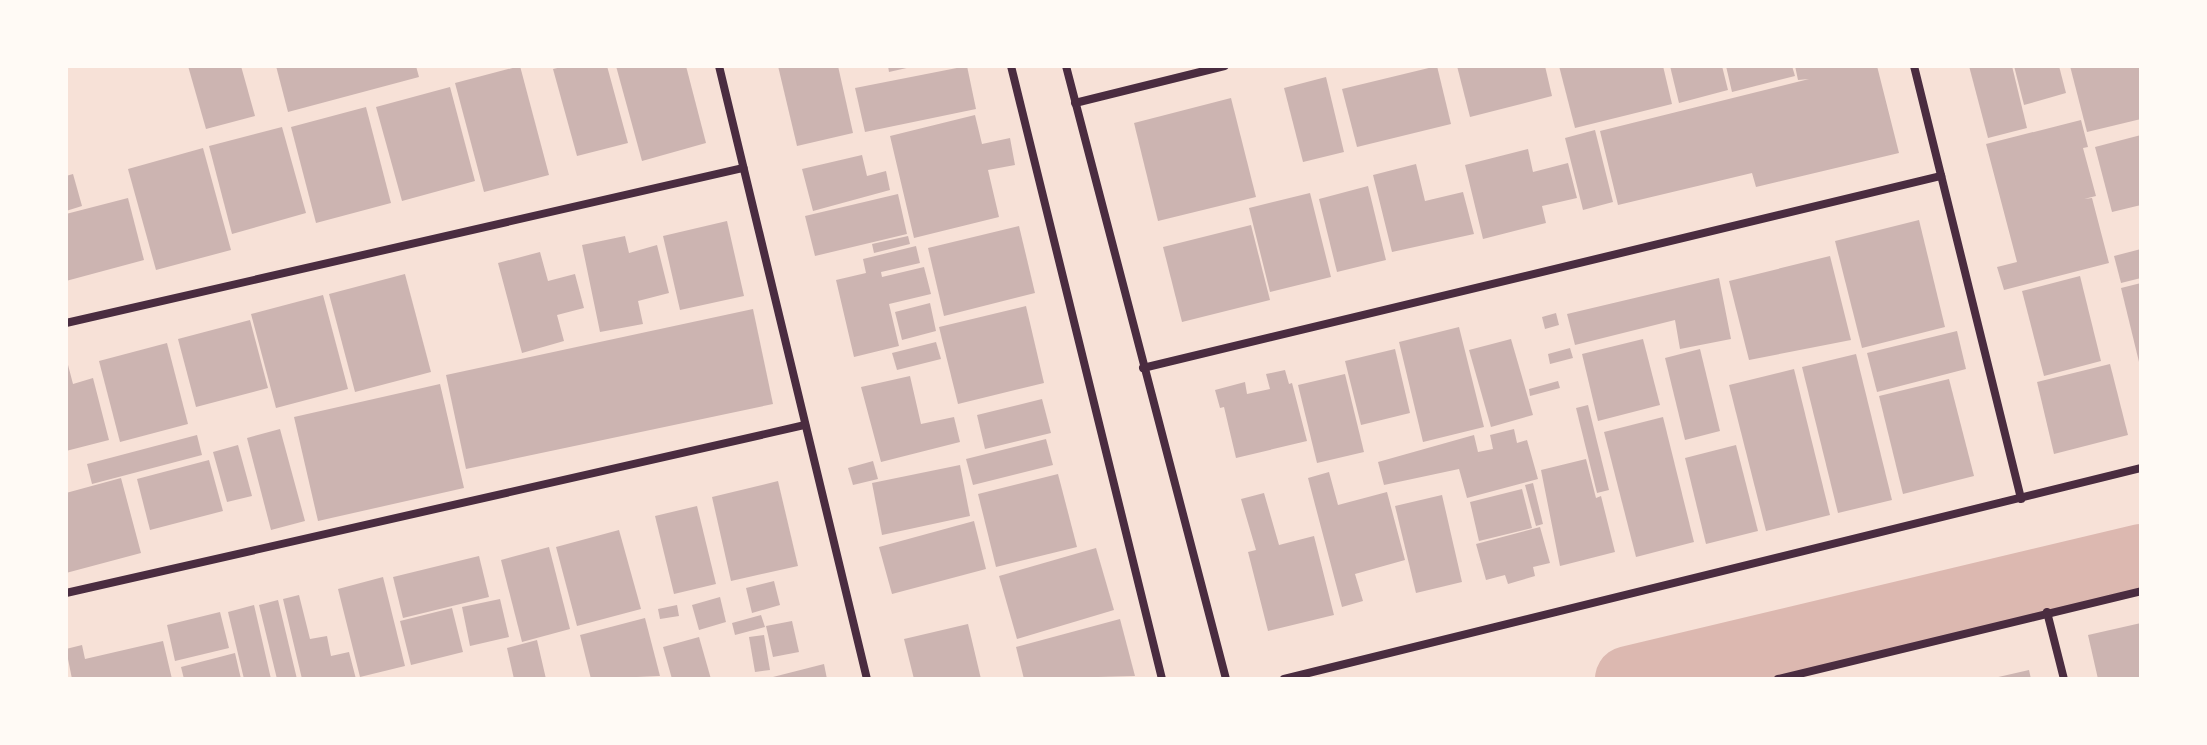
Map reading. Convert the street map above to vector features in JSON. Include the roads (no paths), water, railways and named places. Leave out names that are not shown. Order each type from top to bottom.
[{"type":"street","points":[[719,66],[867,679]]},
{"type":"street","points":[[1011,66],[1162,679]]},
{"type":"street","points":[[1066,66],[1226,679]]},
{"type":"street","points":[[1075,103],[1224,66]]},
{"type":"street","points":[[1914,66],[2021,499]]},
{"type":"street","points":[[66,323],[743,168]]},
{"type":"street","points":[[1143,368],[1941,176]]},
{"type":"street","points":[[66,593],[805,425]]},
{"type":"street","points":[[1284,679],[2141,468]]},
{"type":"street","points":[[1778,679],[2141,591]]},
{"type":"street","points":[[2047,612],[2064,679]]},
{"type":"waterway","points":[[1628,679],[2141,557]]}]
